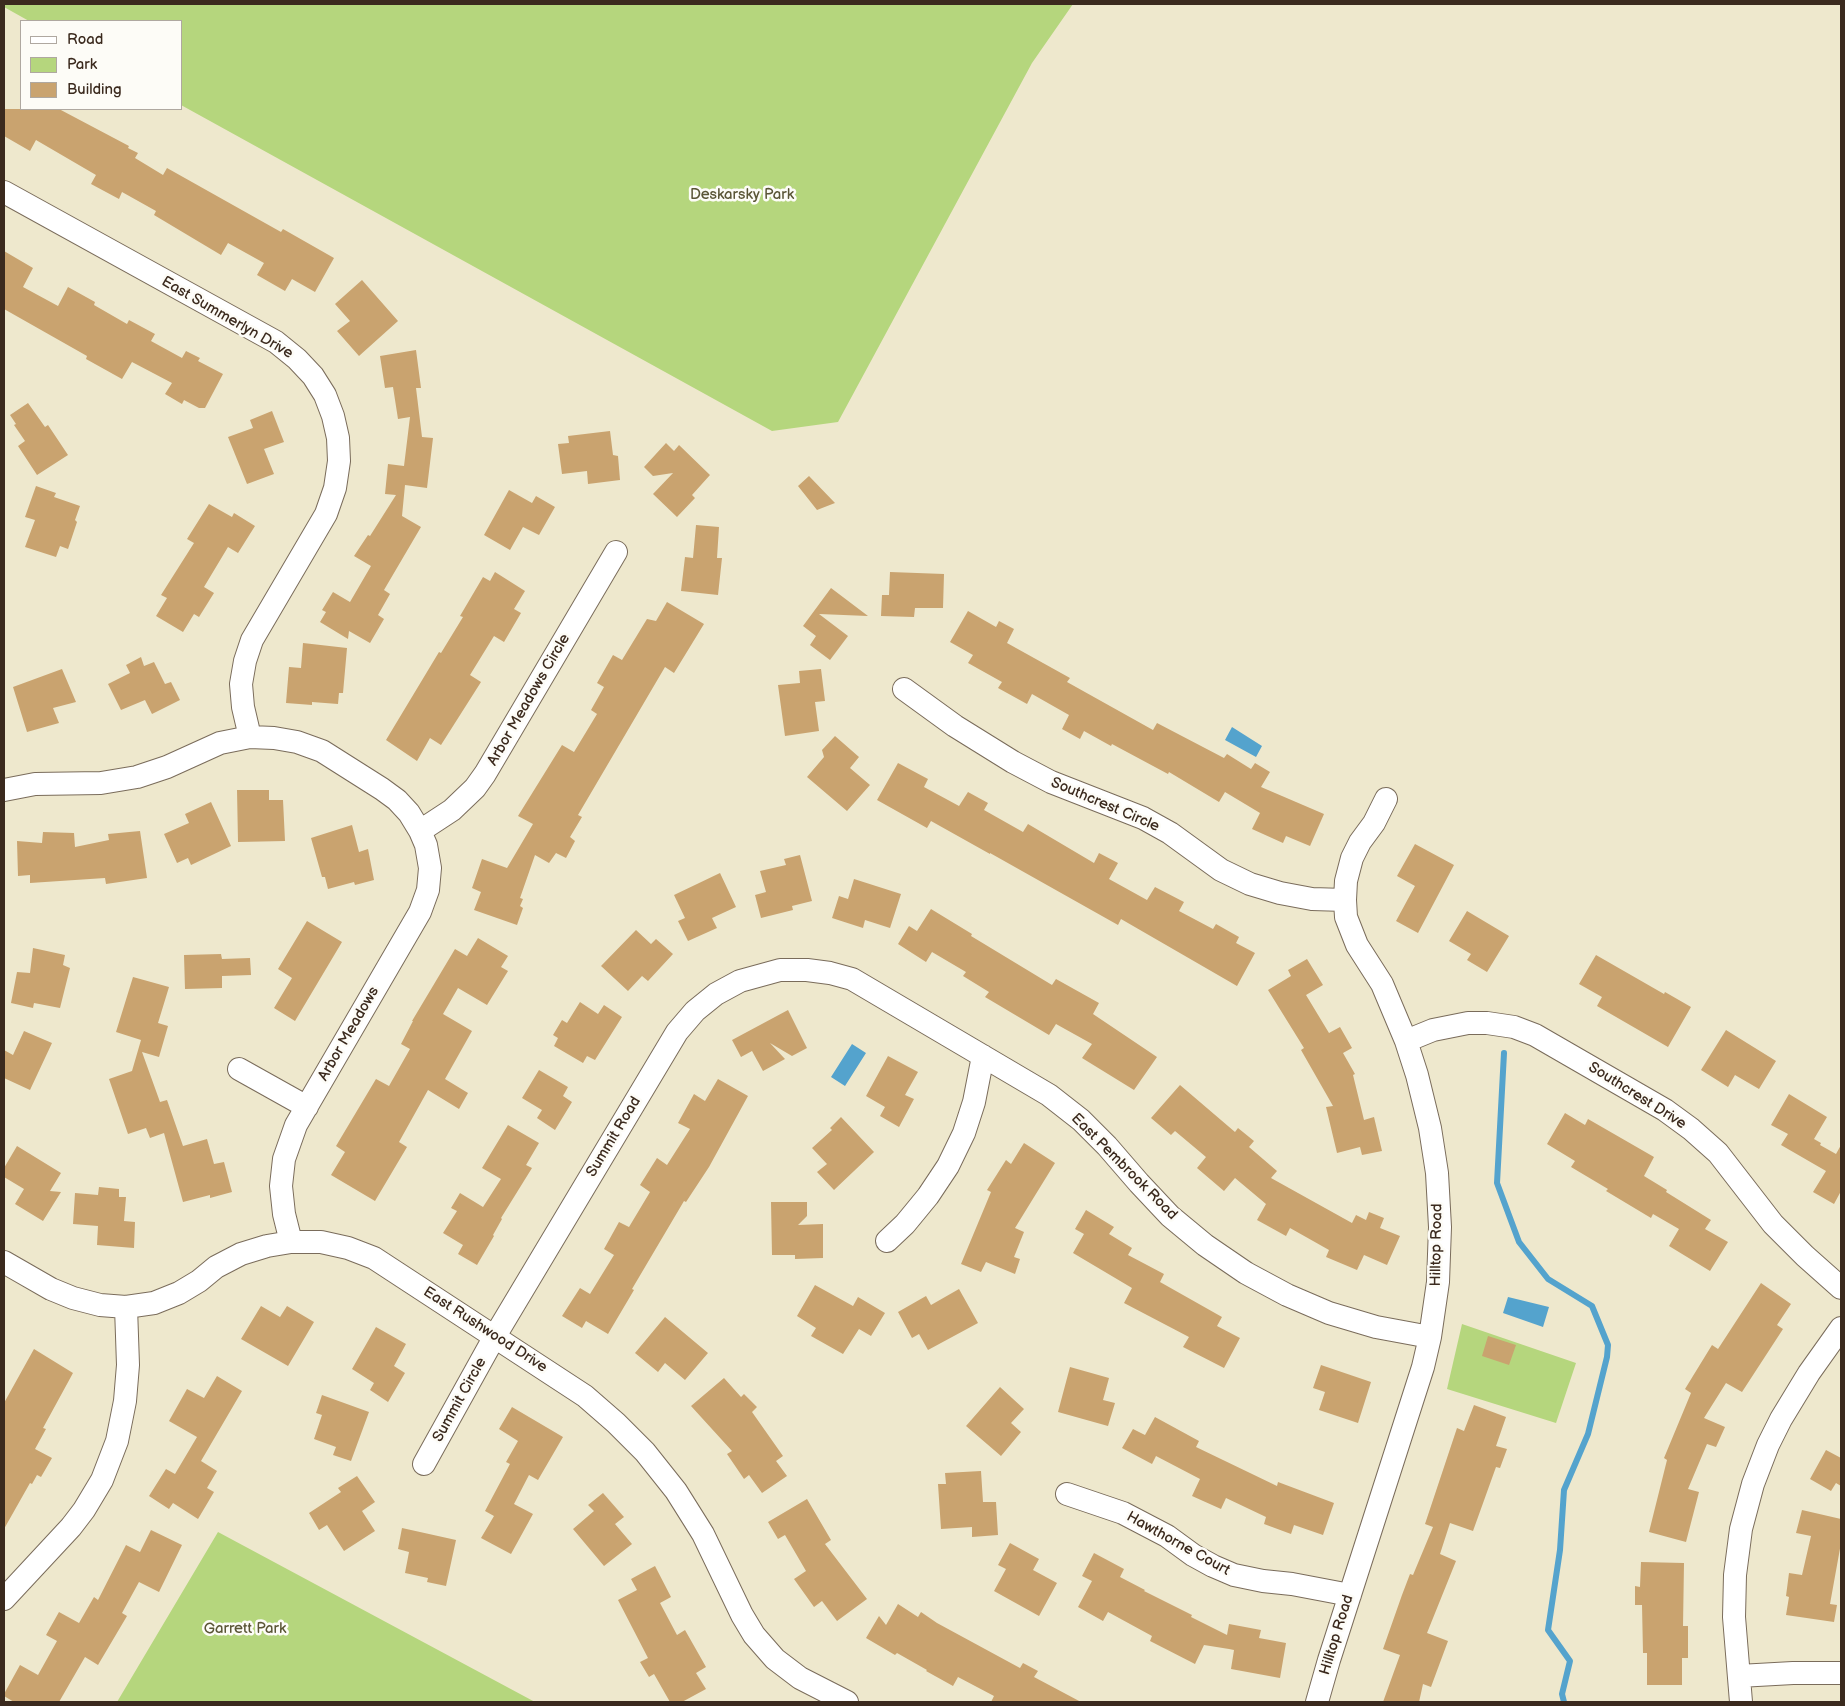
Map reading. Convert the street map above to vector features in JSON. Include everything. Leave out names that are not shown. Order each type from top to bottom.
[{"type":"street","name":"East Summerlyn Drive","points":[[4,192],[276,342],[297,358],[313,376],[325,395],[333,416],[338,438],[339,461],[335,488],[326,514],[252,640],[245,661],[242,684],[243,707],[250,737]]},
{"type":"street","name":"Arbor Meadows Circle","points":[[420,831],[452,810],[475,788],[485,774],[616,552]]},
{"type":"street","name":"Southcrest Circle","points":[[904,689],[955,726],[1013,762],[1051,782],[1142,818],[1170,833],[1221,870],[1250,884],[1280,893],[1312,899],[1345,900]]},
{"type":"street","name":"Arbor Meadows","points":[[4,790],[35,784],[101,783],[137,777],[220,743],[250,737],[274,738],[297,742],[322,751],[397,800],[409,813],[426,845],[430,868],[428,890],[420,912],[296,1125],[284,1159],[281,1186],[283,1208],[291,1242]]},
{"type":"street","name":"Hilltop Road","points":[[1317,1702],[1423,1367],[1430,1337],[1438,1282],[1440,1227],[1437,1172],[1430,1128],[1418,1075],[1406,1040],[1382,984],[1357,945],[1346,917],[1346,880],[1352,858],[1360,842],[1374,823],[1386,799]]},
{"type":"street","name":"East Pembrook Road","points":[[766,973],[780,970],[807,970],[830,973],[852,980],[1049,1095],[1081,1120],[1170,1216],[1205,1245],[1246,1274],[1286,1295],[1328,1313],[1376,1327],[1430,1337]]},
{"type":"street","name":"Summit Road","points":[[496,1336],[677,1032],[695,1011],[716,994],[740,981],[766,973]]},
{"type":"street","name":"Southcrest Drive","points":[[1406,1040],[1433,1030],[1460,1024],[1487,1023],[1514,1027],[1535,1034],[1665,1110],[1691,1129],[1718,1153],[1773,1224],[1841,1288]]},
{"type":"street","points":[[887,1241],[905,1224],[928,1196],[948,1166],[964,1132],[974,1102],[983,1056]]},
{"type":"street","points":[[239,1069],[306,1107]]},
{"type":"street","name":"East Rushwood Drive","points":[[4,1262],[51,1289],[73,1298],[100,1305],[126,1307],[154,1302],[179,1293],[199,1282],[216,1267],[241,1254],[267,1246],[291,1242],[321,1242],[348,1248],[374,1258],[585,1396],[616,1423],[645,1452],[676,1492],[703,1534],[742,1615],[754,1635],[775,1658],[800,1678],[847,1702]]},
{"type":"street","points":[[4,1599],[71,1527],[102,1480],[117,1441],[125,1401],[128,1364],[126,1307]]},
{"type":"street","points":[[1741,1702],[1734,1617],[1735,1575],[1741,1529],[1753,1484],[1768,1445],[1781,1420],[1809,1372],[1841,1328]]},
{"type":"street","name":"Summit Circle","points":[[424,1464],[496,1336]]},
{"type":"street","name":"Hawthorne Court","points":[[1067,1494],[1123,1513],[1167,1536],[1193,1555],[1234,1575],[1350,1595]]},
{"type":"street","points":[[1739,1676],[1841,1673]]},
{"type":"green space","name":"Deskarsky Park","points":[[4,4],[1073,4],[1032,63],[838,422],[772,431],[182,106],[182,20],[27,20],[4,7]]},
{"type":"green space","points":[[1462,1324],[1576,1363],[1556,1423],[1447,1389]]},
{"type":"green space","name":"Garrett Park","points":[[218,1532],[535,1702],[117,1702]]},
{"type":"water","points":[[1232,727],[1262,746],[1256,757],[1225,740]]},
{"type":"water","points":[[852,1044],[866,1053],[845,1086],[831,1077]]},
{"type":"water","points":[[1508,1297],[1549,1307],[1543,1327],[1503,1313]]},
{"type":"building","points":[[4,109],[61,110],[129,146],[128,148],[138,153],[135,158],[163,175],[167,168],[281,232],[283,229],[334,258],[315,292],[292,279],[285,291],[257,275],[264,263],[228,243],[221,255],[154,215],[156,211],[122,192],[119,199],[91,184],[96,175],[36,140],[30,151],[4,136]]},
{"type":"building","points":[[4,251],[33,268],[23,287],[58,306],[68,287],[95,302],[94,305],[127,324],[129,320],[155,334],[151,341],[182,358],[186,351],[200,358],[198,361],[223,374],[205,408],[199,408],[184,400],[182,404],[165,394],[172,383],[132,362],[122,379],[86,359],[87,356],[4,309]]},
{"type":"building","points":[[362,280],[398,321],[359,356],[337,331],[350,321],[335,304]]},
{"type":"building","points":[[416,350],[421,388],[416,388],[422,437],[433,438],[427,488],[405,485],[402,516],[421,527],[384,590],[390,594],[378,615],[384,619],[370,643],[349,631],[348,639],[320,622],[326,612],[322,610],[333,592],[350,602],[371,566],[354,556],[368,535],[370,536],[396,495],[385,494],[388,464],[404,466],[410,417],[398,419],[393,387],[385,388],[380,356]]},
{"type":"building","points":[[28,403],[45,427],[48,425],[68,455],[37,475],[18,446],[25,441],[14,425],[16,424],[10,415]]},
{"type":"building","points":[[272,411],[284,442],[264,449],[274,474],[247,484],[228,437],[253,428],[250,420]]},
{"type":"building","points":[[610,431],[613,455],[618,456],[620,480],[588,484],[587,471],[562,474],[558,444],[569,443],[568,436]]},
{"type":"building","points":[[666,443],[674,451],[679,445],[710,475],[692,495],[695,498],[677,517],[653,494],[673,473],[653,476],[644,467]]},
{"type":"building","points":[[809,476],[835,503],[817,510],[798,486]]},
{"type":"building","points":[[36,486],[56,493],[54,497],[80,506],[68,549],[60,546],[56,557],[25,547],[35,520],[25,517]]},
{"type":"building","points":[[509,490],[532,503],[536,496],[555,507],[539,535],[523,527],[510,550],[484,535]]},
{"type":"building","points":[[209,504],[232,517],[234,513],[255,526],[238,553],[228,547],[204,587],[214,593],[199,617],[194,614],[183,632],[156,616],[167,598],[161,595],[194,543],[187,539]]},
{"type":"building","points":[[696,525],[719,527],[717,558],[722,558],[718,595],[681,591],[685,557],[693,558]]},
{"type":"building","points":[[495,572],[525,591],[514,609],[521,613],[504,642],[494,636],[470,675],[481,682],[441,745],[430,738],[417,761],[386,740],[439,652],[441,653],[463,617],[460,616],[483,577],[490,581]]},
{"type":"building","points":[[890,572],[944,574],[943,608],[915,608],[914,617],[881,616],[882,595],[889,595]]},
{"type":"building","points":[[831,588],[868,616],[819,614],[848,636],[830,660],[810,645],[816,636],[803,626]]},
{"type":"building","points":[[667,602],[704,624],[674,673],[665,667],[578,815],[582,817],[570,837],[575,841],[566,858],[556,853],[549,863],[535,855],[520,898],[523,899],[520,906],[523,908],[517,925],[474,910],[481,892],[472,888],[482,859],[507,868],[533,824],[518,816],[562,745],[574,752],[597,714],[591,710],[604,687],[597,683],[613,655],[622,660],[647,619],[656,621]]},
{"type":"building","points":[[968,611],[996,627],[999,621],[1014,629],[1007,643],[1070,678],[1067,682],[1153,730],[1157,723],[1224,758],[1227,754],[1251,769],[1255,763],[1270,772],[1261,787],[1324,814],[1310,846],[1286,836],[1283,843],[1252,829],[1260,813],[1225,792],[1219,802],[1169,772],[1168,774],[1084,731],[1080,739],[1062,729],[1069,715],[1032,694],[1027,704],[998,688],[1002,682],[968,663],[973,655],[950,642]]},
{"type":"building","points":[[303,643],[347,648],[343,693],[339,693],[338,704],[286,703],[289,667],[301,668]]},
{"type":"building","points":[[141,657],[144,666],[154,662],[165,684],[171,682],[180,700],[152,714],[145,700],[121,710],[108,684],[130,673],[126,665]]},
{"type":"building","points":[[62,669],[76,702],[53,708],[59,723],[27,732],[13,687]]},
{"type":"building","points":[[821,669],[825,701],[815,702],[819,731],[785,736],[778,685],[800,683],[799,671]]},
{"type":"building","points":[[835,736],[859,757],[850,768],[870,785],[847,811],[807,777],[824,757],[822,750]]},
{"type":"building","points":[[898,763],[928,779],[924,787],[959,806],[968,792],[988,803],[984,810],[1023,832],[1028,824],[1094,863],[1099,853],[1118,863],[1109,879],[1147,900],[1155,887],[1184,902],[1179,911],[1213,929],[1216,924],[1239,937],[1236,943],[1255,953],[1237,986],[1121,919],[1118,925],[931,821],[927,828],[877,800]]},
{"type":"building","points":[[237,790],[269,790],[269,800],[283,800],[285,841],[238,842]]},
{"type":"building","points":[[211,802],[231,846],[191,865],[188,858],[177,863],[164,834],[189,823],[185,814]]},
{"type":"building","points":[[352,825],[359,852],[368,849],[374,880],[355,885],[354,882],[328,889],[325,877],[322,877],[311,838]]},
{"type":"building","points":[[140,831],[147,878],[106,884],[105,878],[30,883],[30,875],[18,876],[17,841],[42,843],[43,832],[74,833],[75,847],[109,840],[108,834]]},
{"type":"building","points":[[1415,844],[1454,865],[1418,933],[1396,921],[1415,886],[1397,876]]},
{"type":"building","points":[[800,855],[812,901],[792,906],[793,910],[761,918],[755,895],[766,892],[760,871],[786,865],[784,859]]},
{"type":"building","points":[[720,873],[736,907],[712,918],[717,928],[688,941],[678,921],[685,918],[674,895]]},
{"type":"building","points":[[854,879],[901,894],[890,928],[865,920],[863,928],[832,918],[839,896],[848,899]]},
{"type":"building","points":[[931,909],[972,934],[971,936],[1052,985],[1056,979],[1099,1003],[1093,1014],[1157,1057],[1134,1090],[1082,1058],[1092,1044],[1056,1024],[1049,1035],[985,997],[989,992],[963,976],[966,972],[932,952],[926,962],[898,944],[909,926],[917,931]]},
{"type":"building","points":[[1467,911],[1509,936],[1487,972],[1467,960],[1471,954],[1449,941]]},
{"type":"building","points":[[307,921],[342,942],[295,1021],[274,1008],[292,978],[278,969]]},
{"type":"building","points":[[636,930],[651,944],[656,939],[673,954],[648,981],[642,976],[628,991],[601,966]]},
{"type":"building","points":[[478,938],[508,956],[501,967],[508,971],[487,1005],[458,988],[443,1014],[472,1031],[445,1079],[468,1093],[459,1109],[428,1090],[399,1142],[407,1147],[375,1201],[331,1175],[345,1152],[336,1146],[376,1079],[389,1086],[410,1049],[401,1044],[412,1021],[455,949],[467,956]]},
{"type":"building","points":[[33,948],[65,955],[63,965],[70,968],[60,1008],[34,1003],[33,1008],[11,1003],[17,972],[30,973]]},
{"type":"building","points":[[221,954],[222,959],[250,958],[251,975],[222,976],[222,988],[185,989],[184,955]]},
{"type":"building","points":[[1596,955],[1664,994],[1665,992],[1691,1007],[1668,1047],[1597,1006],[1602,997],[1579,984]]},
{"type":"building","points":[[1307,959],[1323,985],[1306,995],[1329,1033],[1340,1027],[1352,1048],[1343,1053],[1355,1074],[1353,1075],[1364,1120],[1374,1117],[1382,1151],[1362,1155],[1360,1147],[1337,1153],[1326,1107],[1333,1106],[1301,1050],[1304,1048],[1268,990],[1291,976],[1288,970]]},
{"type":"building","points":[[133,977],[169,987],[158,1023],[168,1026],[159,1057],[142,1052],[160,1102],[167,1100],[183,1146],[207,1139],[214,1164],[224,1162],[232,1192],[183,1202],[164,1133],[150,1138],[146,1128],[128,1134],[109,1079],[132,1071],[141,1040],[116,1032]]},
{"type":"building","points":[[580,1002],[598,1014],[604,1005],[622,1017],[595,1060],[587,1056],[583,1063],[554,1046],[558,1038],[553,1035],[562,1020],[567,1023]]},
{"type":"building","points":[[788,1010],[807,1048],[792,1056],[770,1043],[785,1059],[763,1071],[752,1051],[741,1057],[732,1040]]},
{"type":"building","points":[[1726,1030],[1776,1061],[1759,1089],[1735,1075],[1728,1087],[1701,1070]]},
{"type":"building","points":[[24,1031],[52,1043],[30,1090],[4,1078],[4,1050],[13,1055]]},
{"type":"building","points":[[888,1056],[918,1072],[905,1095],[914,1099],[899,1127],[880,1116],[885,1107],[866,1096]]},
{"type":"building","points":[[539,1070],[568,1087],[563,1096],[572,1102],[555,1130],[537,1118],[542,1110],[522,1098]]},
{"type":"building","points":[[718,1079],[748,1096],[709,1167],[686,1202],[684,1201],[608,1334],[586,1321],[582,1328],[562,1316],[580,1288],[590,1294],[614,1255],[604,1249],[619,1222],[629,1227],[650,1192],[640,1185],[657,1158],[667,1165],[690,1129],[678,1123],[694,1094],[705,1101]]},
{"type":"building","points":[[1180,1085],[1235,1132],[1238,1128],[1254,1141],[1249,1147],[1277,1171],[1271,1178],[1352,1223],[1356,1215],[1366,1220],[1369,1212],[1384,1218],[1380,1228],[1400,1236],[1387,1265],[1364,1255],[1357,1270],[1326,1257],[1329,1250],[1290,1228],[1286,1236],[1257,1220],[1266,1204],[1235,1178],[1224,1191],[1197,1168],[1206,1157],[1175,1131],[1171,1135],[1151,1118]]},
{"type":"building","points":[[1789,1094],[1827,1117],[1814,1139],[1821,1143],[1820,1145],[1836,1154],[1841,1145],[1841,1191],[1834,1204],[1813,1192],[1826,1171],[1781,1145],[1788,1134],[1771,1125]]},
{"type":"building","points":[[1565,1113],[1585,1125],[1588,1119],[1654,1157],[1644,1176],[1711,1220],[1705,1229],[1728,1242],[1710,1271],[1669,1246],[1679,1229],[1653,1214],[1651,1218],[1606,1191],[1608,1189],[1571,1167],[1575,1161],[1547,1144]]},
{"type":"building","points":[[841,1117],[874,1152],[834,1190],[817,1172],[827,1164],[812,1148],[832,1130],[830,1128]]},
{"type":"building","points":[[508,1125],[539,1143],[526,1165],[532,1168],[501,1218],[494,1236],[477,1265],[458,1254],[463,1245],[443,1233],[457,1211],[451,1208],[460,1193],[483,1207],[501,1179],[482,1168]]},
{"type":"building","points":[[1024,1143],[1055,1163],[1015,1228],[1024,1232],[1014,1257],[1020,1259],[1015,1274],[986,1262],[981,1272],[961,1264],[991,1192],[987,1190],[1006,1160],[1011,1164]]},
{"type":"building","points":[[17,1146],[61,1173],[50,1191],[61,1192],[43,1221],[15,1204],[24,1189],[4,1177],[4,1168]]},
{"type":"building","points":[[99,1187],[119,1189],[119,1197],[126,1197],[124,1221],[135,1222],[134,1248],[97,1245],[98,1226],[73,1224],[75,1193],[98,1195]]},
{"type":"building","points":[[771,1202],[807,1202],[807,1216],[798,1225],[823,1224],[823,1258],[795,1259],[795,1255],[772,1255]]},
{"type":"building","points":[[1086,1210],[1114,1227],[1109,1234],[1132,1248],[1128,1255],[1164,1274],[1160,1282],[1222,1317],[1217,1326],[1240,1338],[1224,1368],[1183,1347],[1189,1337],[1124,1303],[1132,1288],[1073,1253],[1084,1234],[1075,1229]]},
{"type":"building","points":[[1761,1283],[1791,1304],[1777,1325],[1783,1329],[1742,1392],[1726,1383],[1704,1418],[1725,1427],[1716,1447],[1707,1444],[1688,1489],[1699,1492],[1686,1542],[1649,1532],[1667,1460],[1664,1458],[1691,1393],[1685,1389],[1712,1345],[1718,1349]]},
{"type":"building","points":[[815,1285],[853,1306],[858,1297],[885,1313],[871,1336],[859,1329],[843,1354],[811,1336],[816,1328],[797,1316]]},
{"type":"building","points":[[959,1289],[978,1323],[928,1350],[919,1334],[912,1338],[898,1312],[926,1296],[931,1305]]},
{"type":"building","points":[[261,1306],[280,1317],[287,1306],[314,1322],[288,1366],[241,1339]]},
{"type":"building","points":[[665,1317],[708,1353],[685,1380],[665,1363],[658,1372],[635,1353]]},
{"type":"building","points":[[376,1327],[406,1344],[394,1366],[405,1373],[388,1402],[370,1390],[374,1383],[352,1369]]},
{"type":"building","points":[[1488,1336],[1516,1345],[1509,1365],[1482,1356]]},
{"type":"building","points":[[34,1349],[73,1373],[43,1428],[46,1429],[35,1449],[52,1458],[41,1477],[37,1475],[32,1484],[30,1483],[4,1529],[4,1403]]},
{"type":"building","points":[[1321,1365],[1371,1382],[1358,1423],[1319,1410],[1325,1392],[1313,1388]]},
{"type":"building","points":[[1070,1367],[1109,1378],[1103,1400],[1115,1403],[1108,1426],[1058,1412]]},
{"type":"building","points":[[217,1376],[242,1391],[201,1461],[217,1471],[207,1488],[214,1492],[198,1519],[173,1503],[169,1509],[149,1496],[166,1469],[175,1474],[197,1437],[169,1421],[187,1389],[204,1398]]},
{"type":"building","points":[[724,1378],[741,1397],[744,1394],[757,1407],[752,1412],[783,1456],[776,1461],[787,1476],[762,1493],[749,1475],[744,1479],[727,1454],[732,1451],[691,1406]]},
{"type":"building","points":[[1000,1387],[1024,1409],[1011,1423],[1021,1432],[1001,1456],[966,1426]]},
{"type":"building","points":[[322,1395],[369,1412],[351,1461],[333,1455],[336,1447],[314,1439],[322,1415],[316,1413]]},
{"type":"building","points":[[1474,1405],[1506,1417],[1496,1446],[1507,1449],[1500,1468],[1496,1467],[1473,1531],[1450,1523],[1440,1554],[1456,1561],[1427,1633],[1448,1641],[1431,1687],[1423,1684],[1419,1702],[1383,1702],[1400,1655],[1383,1649],[1410,1574],[1413,1575],[1433,1527],[1425,1524],[1457,1428],[1464,1431]]},
{"type":"building","points":[[512,1407],[563,1437],[538,1480],[529,1475],[514,1504],[533,1514],[511,1554],[481,1538],[494,1516],[485,1511],[510,1464],[506,1462],[518,1441],[499,1429]]},
{"type":"building","points":[[1155,1417],[1199,1441],[1196,1447],[1277,1486],[1278,1482],[1334,1503],[1323,1535],[1294,1525],[1291,1534],[1264,1524],[1266,1517],[1226,1498],[1221,1509],[1192,1496],[1200,1479],[1156,1456],[1152,1464],[1122,1448],[1133,1429],[1145,1435]]},
{"type":"building","points":[[1826,1450],[1841,1458],[1841,1486],[1836,1483],[1831,1491],[1810,1479]]},
{"type":"building","points":[[981,1471],[983,1502],[996,1502],[998,1535],[972,1537],[972,1527],[941,1529],[938,1484],[946,1484],[945,1473]]},
{"type":"building","points":[[357,1476],[375,1502],[362,1511],[375,1531],[344,1551],[327,1525],[319,1530],[309,1513],[341,1492],[338,1488]]},
{"type":"building","points":[[603,1493],[624,1517],[615,1524],[632,1544],[604,1566],[573,1529],[594,1511],[588,1505]]},
{"type":"building","points":[[807,1499],[831,1540],[825,1544],[867,1599],[837,1621],[822,1601],[814,1607],[794,1579],[806,1571],[785,1535],[778,1539],[768,1522]]},
{"type":"building","points":[[1802,1510],[1841,1519],[1841,1543],[1830,1604],[1837,1605],[1834,1622],[1786,1615],[1789,1597],[1786,1596],[1789,1573],[1802,1575],[1811,1536],[1796,1533]]},
{"type":"building","points":[[402,1528],[456,1540],[446,1586],[427,1582],[428,1578],[405,1573],[409,1552],[398,1549]]},
{"type":"building","points":[[151,1530],[182,1545],[159,1592],[139,1582],[122,1613],[127,1616],[98,1665],[85,1657],[59,1702],[14,1702],[4,1696],[20,1665],[38,1675],[57,1641],[46,1635],[59,1612],[79,1623],[94,1597],[98,1600],[126,1545],[140,1552]]},
{"type":"building","points":[[1010,1543],[1039,1559],[1033,1570],[1057,1583],[1039,1616],[994,1591],[1006,1569],[998,1565]]},
{"type":"building","points":[[1094,1553],[1124,1569],[1120,1577],[1227,1635],[1229,1624],[1261,1630],[1259,1638],[1286,1643],[1280,1678],[1231,1669],[1234,1650],[1229,1649],[1204,1645],[1195,1664],[1150,1641],[1152,1636],[1108,1612],[1103,1621],[1078,1607],[1092,1581],[1082,1576]]},
{"type":"building","points":[[1641,1562],[1684,1563],[1683,1626],[1688,1626],[1688,1658],[1682,1658],[1682,1685],[1647,1685],[1647,1653],[1643,1653],[1642,1605],[1635,1605],[1635,1586],[1640,1587]]},
{"type":"building","points":[[655,1566],[671,1597],[660,1603],[677,1635],[685,1630],[706,1667],[696,1673],[706,1689],[682,1702],[670,1702],[654,1674],[649,1677],[640,1662],[648,1658],[618,1600],[637,1590],[631,1579]]},
{"type":"building","points":[[898,1604],[918,1617],[921,1612],[937,1623],[1020,1668],[1023,1663],[1038,1671],[1034,1677],[1081,1702],[991,1702],[994,1696],[958,1677],[953,1686],[897,1653],[895,1655],[866,1638],[879,1616],[886,1625]]},
{"type":"waterway","points":[[1504,1053],[1497,1183],[1519,1242],[1548,1279],[1592,1306],[1608,1345],[1607,1357],[1588,1434],[1564,1490],[1560,1550],[1548,1630],[1570,1661],[1562,1694],[1564,1702]]}]
